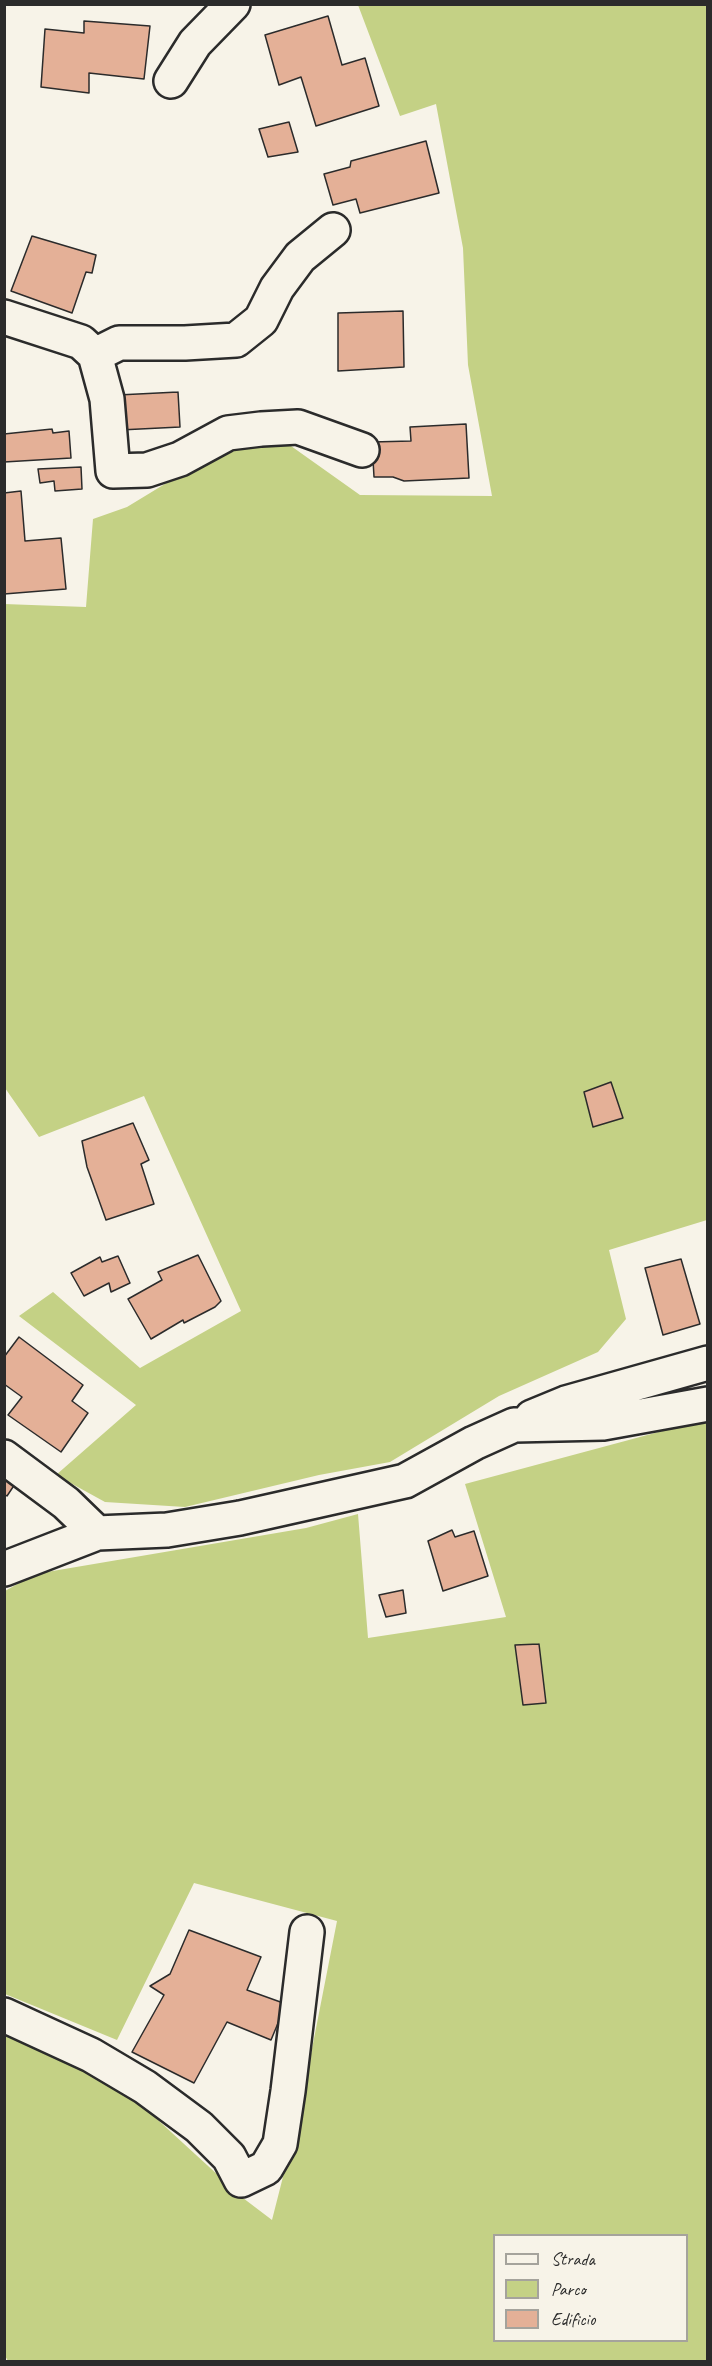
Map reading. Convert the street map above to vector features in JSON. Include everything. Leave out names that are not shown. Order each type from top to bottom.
[{"type":"street","points":[[171,81],[195,43],[233,4]]},
{"type":"street","points":[[95,355],[119,343],[236,340],[261,320],[277,288],[300,257],[333,230]]},
{"type":"street","points":[[4,317],[81,342],[95,355],[106,399],[113,471],[147,470],[180,459],[228,433],[261,429],[298,427],[362,450]]},
{"type":"street","points":[[4,1569],[97,1533],[167,1530],[240,1518],[405,1481],[474,1443],[566,1403],[708,1363]]},
{"type":"street","points":[[514,1425],[603,1423],[708,1404]]},
{"type":"street","points":[[4,1457],[66,1503],[97,1533]]},
{"type":"street","points":[[4,2015],[92,2055],[145,2087],[199,2127],[229,2157],[241,2180],[266,2168],[280,2144],[307,1932]]},
{"type":"green space","points":[[358,5],[707,5],[707,1220],[609,1250],[626,1319],[598,1352],[499,1396],[390,1462],[319,1475],[185,1507],[105,1502],[56,1475],[136,1405],[19,1316],[53,1292],[140,1368],[241,1311],[144,1096],[39,1137],[5,1088],[4,604],[86,607],[93,519],[127,507],[229,445],[291,446],[360,495],[492,496],[468,365],[463,248],[436,104],[400,116]]},
{"type":"green space","points":[[707,1419],[707,2361],[8,2361],[4,2354],[5,2032],[123,2088],[243,2198],[272,2220],[300,2110],[337,1921],[194,1883],[117,2040],[5,1994],[5,1591],[35,1574],[306,1528],[358,1514],[368,1638],[506,1617],[465,1484]]},
{"type":"building","points":[[328,16],[342,65],[365,58],[379,106],[316,126],[301,77],[279,85],[265,35]]},
{"type":"building","points":[[84,21],[150,26],[144,79],[89,73],[89,93],[41,87],[45,29],[84,33]]},
{"type":"building","points":[[289,122],[298,152],[268,157],[259,129]]},
{"type":"building","points":[[426,141],[439,193],[360,213],[356,199],[333,205],[324,174],[350,167],[351,161]]},
{"type":"building","points":[[32,236],[96,255],[92,273],[86,272],[72,313],[11,291]]},
{"type":"building","points":[[403,311],[404,367],[338,371],[338,313]]},
{"type":"building","points":[[178,392],[180,427],[120,430],[118,395]]},
{"type":"building","points":[[466,424],[469,478],[404,481],[393,477],[374,477],[372,442],[411,441],[410,427]]},
{"type":"building","points":[[52,429],[53,433],[69,431],[71,458],[4,462],[4,434]]},
{"type":"building","points":[[81,467],[82,489],[55,491],[54,481],[40,483],[38,469]]},
{"type":"building","points":[[21,491],[25,541],[61,538],[66,589],[4,594],[4,493]]},
{"type":"building","points":[[611,1082],[623,1118],[593,1127],[584,1092]]},
{"type":"building","points":[[133,1123],[149,1160],[141,1164],[154,1204],[106,1220],[87,1167],[82,1141]]},
{"type":"building","points":[[198,1255],[221,1301],[215,1307],[184,1323],[183,1320],[151,1339],[128,1299],[162,1280],[158,1272]]},
{"type":"building","points":[[118,1256],[130,1283],[111,1292],[109,1283],[84,1296],[71,1273],[100,1257],[102,1262]]},
{"type":"building","points":[[681,1259],[700,1324],[663,1335],[645,1268]]},
{"type":"building","points":[[19,1337],[83,1385],[72,1401],[88,1413],[61,1452],[8,1415],[22,1397],[4,1384],[4,1357]]},
{"type":"building","points":[[4,1472],[17,1481],[7,1496],[4,1494]]},
{"type":"building","points":[[452,1530],[455,1537],[474,1531],[488,1576],[443,1591],[428,1541]]},
{"type":"building","points":[[403,1590],[406,1613],[386,1617],[379,1595]]},
{"type":"building","points":[[539,1644],[546,1703],[523,1705],[515,1645]]},
{"type":"building","points":[[189,1930],[261,1957],[247,1990],[286,2004],[271,2040],[227,2022],[194,2083],[132,2052],[164,1995],[150,1986],[170,1974]]}]
